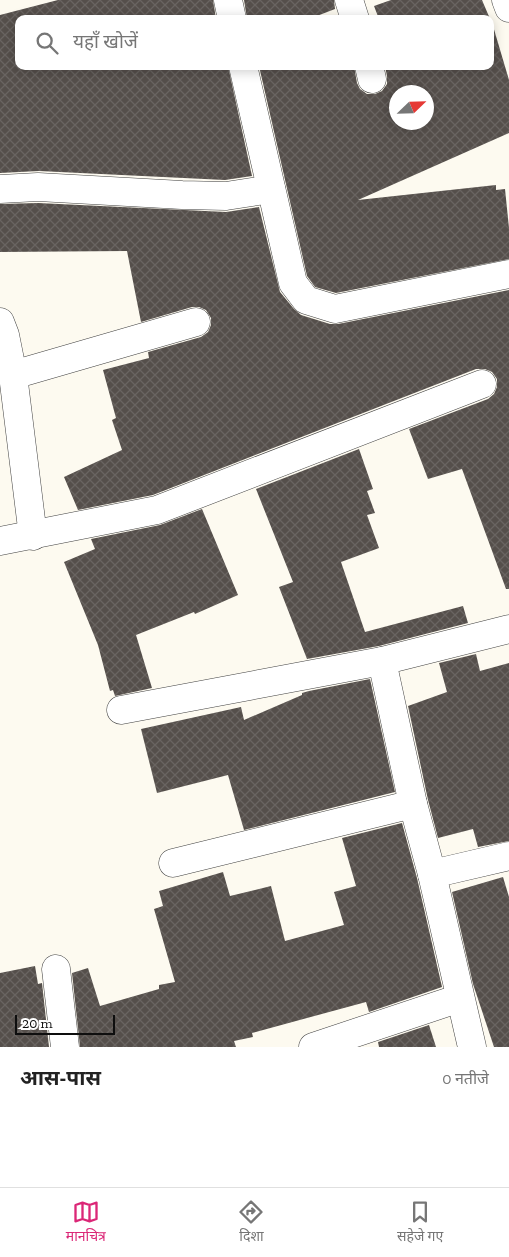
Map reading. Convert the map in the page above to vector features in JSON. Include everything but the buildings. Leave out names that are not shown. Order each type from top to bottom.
[{"type":"street","points":[[228,0],[231,15]]},
{"type":"street","points":[[349,0],[354,15]]},
{"type":"street","points":[[506,0],[509,8]]},
{"type":"street","points":[[244,70],[293,283],[306,300],[335,310],[509,274]]},
{"type":"street","points":[[0,189],[38,187],[182,196],[217,196],[271,190]]},
{"type":"street","points":[[0,322],[5,335],[13,375],[33,536]]},
{"type":"street","points":[[13,375],[196,322]]},
{"type":"street","points":[[0,541],[157,510],[482,384]]},
{"type":"street","points":[[121,710],[382,661],[509,629]]},
{"type":"street","points":[[382,661],[413,804],[432,874],[472,1047]]},
{"type":"street","points":[[173,863],[413,804]]},
{"type":"street","points":[[432,874],[509,856]]},
{"type":"street","points":[[56,969],[65,1047]]},
{"type":"street","points":[[313,1047],[460,998]]}]
